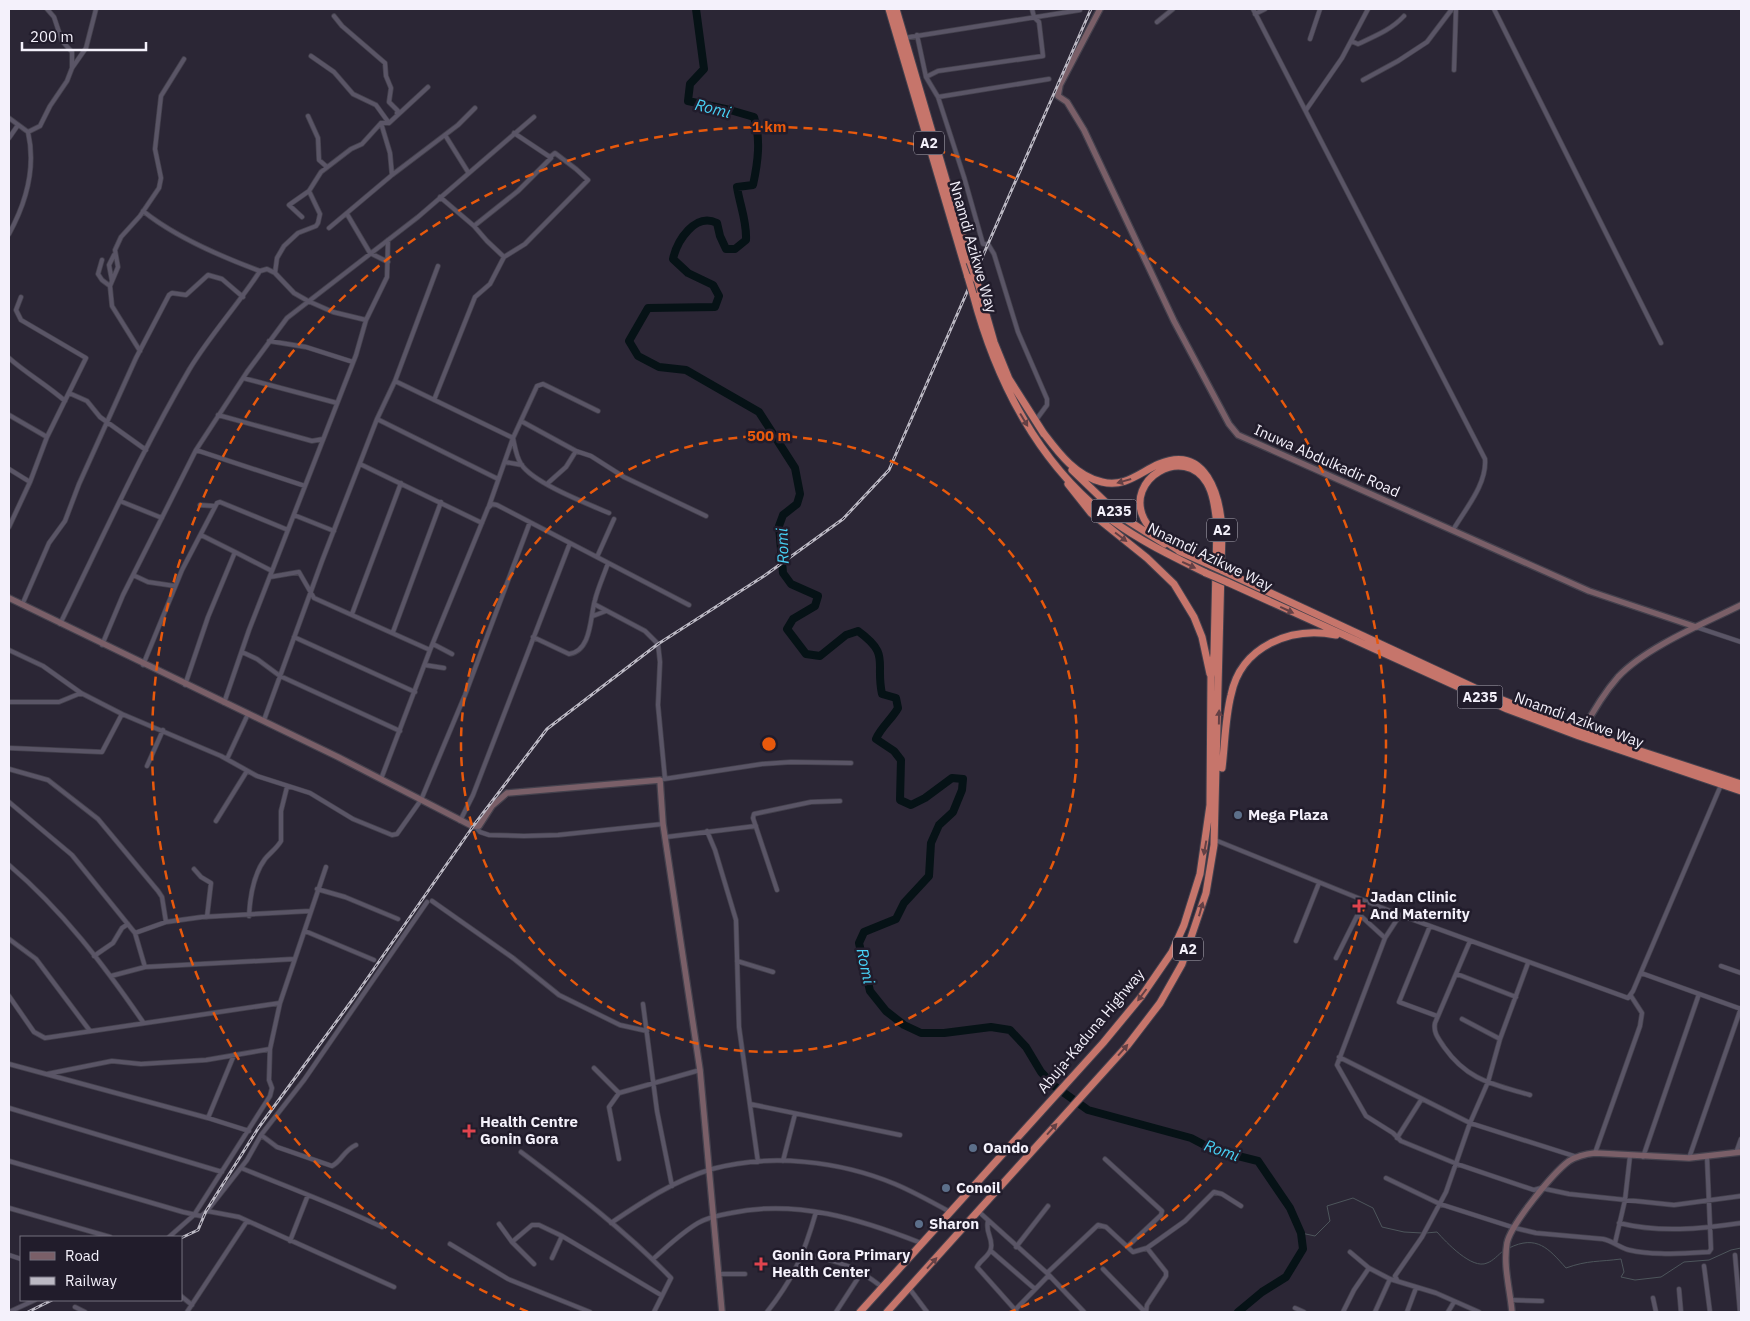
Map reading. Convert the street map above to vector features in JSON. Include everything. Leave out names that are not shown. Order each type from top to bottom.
[{"type":"highway","name":"Nnamdi Azikwe Way","points":[[889,9],[904,38],[970,262],[973,294],[988,345],[1000,375],[1042,449],[1068,480],[1113,521],[1163,552],[1206,573],[1507,709],[1741,791]]},
{"type":"highway","name":"Nnamdi Azikwe Way","points":[[896,9],[898,28],[972,278],[1009,379],[1035,422],[1072,470],[1105,503],[1137,527],[1181,552],[1447,676],[1580,734],[1741,784]]},
{"type":"highway","name":"A2","points":[[888,1312],[1146,1023],[1182,964],[1206,893],[1215,840],[1218,783],[1222,530],[1220,507],[1215,488],[1205,472],[1183,461],[1160,464],[1118,484],[1095,480],[1070,464],[1042,431]]},
{"type":"highway","name":"A2","points":[[1042,449],[1092,513],[1148,558],[1174,584],[1196,624],[1211,677]]},
{"type":"highway","points":[[1181,552],[1146,522],[1140,504],[1142,488],[1148,479],[1155,472],[1172,466],[1182,466],[1199,474],[1206,482],[1214,504],[1217,524],[1214,654],[1211,677]]},
{"type":"highway","points":[[1218,783],[1231,694],[1237,677],[1247,661],[1268,644],[1296,634],[1315,632],[1348,638]]},
{"type":"highway","name":"Abuja-Kaduna Highway","points":[[860,1312],[1141,997],[1172,952],[1184,925],[1200,874],[1208,828],[1210,805],[1211,677]]},
{"type":"street","points":[[47,9],[54,17],[62,41],[72,52],[72,68]]},
{"type":"street","points":[[28,132],[42,124],[50,106],[67,81],[72,68],[86,48],[96,9]]},
{"type":"street","points":[[926,77],[938,71],[1043,56],[1039,22],[1034,18],[1032,9]]},
{"type":"street","name":"Inuwa Abdulkadir Road","points":[[1100,9],[1060,85],[1058,96],[1067,102],[1084,130],[1174,321],[1228,424],[1238,435],[1589,590],[1696,627]]},
{"type":"street","points":[[1157,22],[1173,9]]},
{"type":"street","points":[[1253,9],[1485,459],[1486,469],[1482,481],[1453,530]]},
{"type":"street","points":[[1256,14],[1265,9]]},
{"type":"street","points":[[1310,39],[1320,9]]},
{"type":"street","points":[[1306,110],[1342,58],[1368,9]]},
{"type":"street","points":[[1454,9],[1454,70]]},
{"type":"street","points":[[1363,80],[1427,42],[1454,9]]},
{"type":"street","points":[[1494,9],[1661,343]]},
{"type":"street","points":[[904,38],[1080,10]]},
{"type":"street","points":[[334,16],[342,26],[385,63],[386,76],[391,88],[389,102],[398,111],[388,122]]},
{"type":"street","points":[[1351,41],[1358,44],[1396,25],[1404,16]]},
{"type":"street","points":[[917,35],[926,77],[938,97],[964,177],[982,244],[988,244],[994,254],[1018,332],[1047,399],[1047,405],[1035,422]]},
{"type":"street","points":[[311,56],[334,72],[353,94],[376,105],[388,122]]},
{"type":"street","points":[[112,281],[109,265],[121,237],[159,188],[161,178],[155,149],[161,96],[184,59]]},
{"type":"street","points":[[938,97],[1049,79]]},
{"type":"street","points":[[302,217],[289,205],[309,191],[327,167],[351,149],[362,144],[381,123],[388,122],[428,87]]},
{"type":"street","points":[[329,228],[392,175],[445,135],[475,108]]},
{"type":"street","points":[[308,116],[318,138],[319,160],[327,167]]},
{"type":"street","points":[[102,645],[133,575],[196,450],[243,378],[287,318],[418,217],[440,196],[534,117]]},
{"type":"street","points":[[9,118],[28,132],[31,150],[28,187],[17,219],[9,234]]},
{"type":"street","points":[[381,123],[390,153],[392,175]]},
{"type":"street","points":[[9,138],[18,124]]},
{"type":"street","points":[[514,133],[550,158],[555,153]]},
{"type":"street","points":[[445,135],[468,172]]},
{"type":"street","points":[[474,226],[518,191],[555,153]]},
{"type":"street","points":[[434,400],[475,297],[490,284],[504,257],[525,244],[588,180],[576,168],[555,153]]},
{"type":"street","points":[[275,273],[276,265],[284,246],[298,233],[316,226],[318,223],[320,214],[309,191]]},
{"type":"street","points":[[440,196],[474,226],[486,241],[504,257]]},
{"type":"street","points":[[143,211],[155,222],[192,241],[260,271],[276,265]]},
{"type":"street","points":[[347,214],[370,253],[388,262]]},
{"type":"street","points":[[224,703],[272,571],[353,362],[366,320],[386,282],[388,240]]},
{"type":"street","points":[[115,254],[118,267],[110,286],[112,306],[140,351]]},
{"type":"street","points":[[102,260],[98,274],[110,286]]},
{"type":"street","points":[[264,720],[308,601],[313,596],[334,531],[376,419],[395,381],[438,266]]},
{"type":"street","points":[[267,269],[275,273],[294,293],[308,302],[333,312],[366,320]]},
{"type":"street","points":[[60,624],[146,450],[191,368],[260,271]]},
{"type":"street","points":[[22,605],[49,543],[65,521],[79,484],[107,422],[166,300],[172,293],[186,295],[208,275],[222,279],[243,297]]},
{"type":"street","points":[[9,527],[30,482],[47,437],[86,358],[21,320],[16,310],[21,296]]},
{"type":"street","points":[[269,341],[306,347],[353,362]]},
{"type":"street","points":[[9,358],[20,369],[53,390],[65,401]]},
{"type":"street","points":[[243,378],[337,403]]},
{"type":"street","points":[[395,381],[513,438]]},
{"type":"street","points":[[381,780],[430,650],[488,508],[513,438],[540,384],[598,411]]},
{"type":"street","points":[[69,393],[87,401],[107,422],[146,450]]},
{"type":"street","points":[[9,415],[47,437]]},
{"type":"street","points":[[218,415],[312,441],[323,439]]},
{"type":"street","points":[[376,419],[498,479]]},
{"type":"street","points":[[521,421],[576,451],[591,456],[624,477],[706,516]]},
{"type":"street","points":[[513,438],[516,453],[522,465],[530,473],[579,500],[609,513]]},
{"type":"street","points":[[312,441],[318,452]]},
{"type":"street","points":[[196,450],[305,486]]},
{"type":"street","points":[[548,483],[566,467],[576,451]]},
{"type":"street","points":[[505,462],[522,465]]},
{"type":"street","points":[[360,464],[482,523]]},
{"type":"street","points":[[9,469],[30,482]]},
{"type":"street","points":[[352,614],[401,483]]},
{"type":"street","points":[[120,501],[162,518]]},
{"type":"street","points":[[144,665],[175,586],[214,506],[220,502],[288,530]]},
{"type":"street","points":[[393,632],[440,502]]},
{"type":"street","points":[[488,508],[492,504],[497,505],[689,605]]},
{"type":"street","points":[[200,505],[214,506]]},
{"type":"street","points":[[294,515],[334,531]]},
{"type":"street","points":[[597,557],[614,518]]},
{"type":"street","points":[[9,650],[43,666],[81,693],[122,714],[227,759],[257,776],[310,793],[353,819],[392,835],[400,832],[421,800],[465,695],[530,522]]},
{"type":"street","points":[[201,535],[272,571]]},
{"type":"street","points":[[460,820],[473,794],[570,543]]},
{"type":"street","points":[[185,685],[208,617],[235,552]]},
{"type":"street","points":[[533,638],[569,654],[573,653],[590,633],[594,604],[608,563]]},
{"type":"street","points":[[270,577],[299,572],[313,596],[430,650]]},
{"type":"street","points":[[133,575],[148,582],[175,586]]},
{"type":"street","points":[[9,598],[185,685],[264,720],[476,827],[480,832],[489,835],[550,836],[663,824]]},
{"type":"street","points":[[594,604],[645,631],[658,644],[660,662],[658,705],[663,824],[700,1070],[711,1170],[722,1312]]},
{"type":"street","points":[[1580,734],[1618,677],[1638,660],[1696,627],[1741,605]]},
{"type":"street","points":[[593,616],[606,611]]},
{"type":"street","points":[[1696,627],[1741,642]]},
{"type":"street","points":[[294,637],[414,692]]},
{"type":"street","points":[[433,644],[452,654]]},
{"type":"street","points":[[242,652],[257,659],[280,676],[400,731]]},
{"type":"street","points":[[425,665],[444,668]]},
{"type":"street","points":[[9,702],[58,702],[81,693]]},
{"type":"street","points":[[9,748],[102,752],[122,714]]},
{"type":"street","points":[[227,759],[248,714]]},
{"type":"street","points":[[147,766],[162,730]]},
{"type":"street","points":[[476,827],[492,806],[507,794],[662,780],[762,764],[791,762],[851,763]]},
{"type":"street","points":[[9,769],[48,780],[98,819],[162,897],[166,922]]},
{"type":"street","points":[[216,821],[247,770]]},
{"type":"street","points":[[1215,840],[1400,916],[1624,998],[1630,996],[1722,784]]},
{"type":"street","points":[[249,916],[250,897],[254,882],[264,860],[281,841],[281,811],[287,787]]},
{"type":"street","points":[[777,890],[753,816],[758,811],[811,802],[840,800]]},
{"type":"street","points":[[9,802],[72,855],[135,933],[145,967]]},
{"type":"street","points":[[666,837],[756,826]]},
{"type":"street","points":[[707,831],[724,878],[736,920],[739,1027],[758,1162]]},
{"type":"street","points":[[9,865],[49,901],[112,976],[143,1022]]},
{"type":"street","points":[[170,1236],[194,1215],[270,1096],[272,1088],[269,1080],[270,1049],[280,1004],[317,889],[326,867]]},
{"type":"street","points":[[194,869],[201,877],[211,883],[207,917]]},
{"type":"street","points":[[1296,941],[1319,883]]},
{"type":"street","points":[[317,889],[345,897],[398,919]]},
{"type":"street","points":[[432,901],[513,958],[560,995],[605,1019],[620,1025],[647,1031]]},
{"type":"street","points":[[9,1161],[201,1216],[241,1168],[261,1135],[304,1080],[427,902]]},
{"type":"street","points":[[135,933],[166,922],[207,917],[310,911]]},
{"type":"street","points":[[1336,958],[1357,916],[1362,918],[1385,938]]},
{"type":"street","points":[[1400,916],[1385,938],[1339,1057],[1337,1068],[1366,1116],[1408,1145],[1534,1190],[1541,1188],[1569,1194],[1674,1205],[1710,1202],[1741,1196]]},
{"type":"street","points":[[94,956],[113,943],[122,928],[128,924]]},
{"type":"street","points":[[1430,926],[1399,1002],[1437,1016]]},
{"type":"street","points":[[305,931],[374,960]]},
{"type":"street","points":[[9,939],[36,959],[90,1031]]},
{"type":"street","points":[[1470,942],[1437,1016],[1434,1029],[1436,1035],[1455,1062],[1470,1074],[1488,1082],[1530,1095]]},
{"type":"street","points":[[112,976],[145,967],[294,960]]},
{"type":"street","points":[[737,961],[773,972]]},
{"type":"street","points":[[1397,1280],[1395,1276],[1422,1237],[1440,1204],[1457,1164],[1470,1123],[1488,1082],[1500,1039],[1528,963]]},
{"type":"street","points":[[1721,966],[1741,973]]},
{"type":"street","points":[[1640,973],[1741,1008],[1689,1158]]},
{"type":"street","points":[[1457,974],[1516,997]]},
{"type":"street","points":[[1643,1157],[1699,994]]},
{"type":"street","points":[[9,996],[40,1036],[45,1038],[143,1022],[280,1004]]},
{"type":"street","points":[[1595,1153],[1640,1026],[1642,1013],[1630,996]]},
{"type":"street","points":[[643,1004],[655,1081],[657,1111],[672,1186]]},
{"type":"street","points":[[1462,1019],[1500,1039]]},
{"type":"street","points":[[44,1074],[112,1061],[141,1064],[206,1060],[270,1049]]},
{"type":"street","points":[[208,1118],[234,1055]]},
{"type":"street","points":[[1339,1057],[1421,1100],[1470,1123],[1577,1157]]},
{"type":"street","points":[[9,1064],[249,1131]]},
{"type":"street","points":[[594,1068],[618,1093]]},
{"type":"street","points":[[619,1160],[609,1107],[618,1093],[655,1081],[700,1070]]},
{"type":"street","points":[[1398,1138],[1421,1100]]},
{"type":"street","points":[[750,1104],[900,1135]]},
{"type":"street","points":[[9,1108],[222,1172]]},
{"type":"street","points":[[783,1161],[795,1114]]},
{"type":"street","points":[[261,1135],[277,1147],[332,1166],[337,1164],[344,1151],[356,1145]]},
{"type":"street","points":[[1512,1312],[1506,1252],[1508,1240],[1541,1188],[1568,1162],[1577,1157],[1595,1153],[1689,1158],[1739,1153],[1741,1139]]},
{"type":"street","points":[[521,1152],[568,1186],[653,1259],[671,1280],[661,1295],[654,1312]]},
{"type":"street","points":[[1615,1243],[1625,1200],[1630,1156]]},
{"type":"street","points":[[1386,1178],[1440,1204],[1515,1228],[1615,1243],[1626,1250],[1641,1252],[1709,1252],[1711,1249],[1707,1157]]},
{"type":"street","points":[[1105,1159],[1162,1211],[1161,1215],[1128,1246]]},
{"type":"street","points":[[611,1223],[672,1186],[711,1170],[758,1162],[783,1161],[831,1166],[865,1174],[895,1184],[950,1212]]},
{"type":"street","points":[[241,1168],[337,1205],[382,1227]]},
{"type":"street","points":[[988,1221],[986,1229],[991,1242],[991,1251],[977,1267],[1016,1311],[1048,1274],[1098,1224],[1106,1228],[1133,1252],[1147,1248],[1185,1221],[1214,1192],[1222,1194],[1241,1206]]},
{"type":"street","points":[[290,1241],[308,1195]]},
{"type":"street","points":[[1016,1247],[1048,1206]]},
{"type":"street","points":[[9,1208],[107,1236]]},
{"type":"street","points":[[653,1259],[698,1222],[714,1216],[771,1208],[816,1212],[877,1226],[921,1243]]},
{"type":"street","points":[[207,1211],[247,1221],[394,1287]]},
{"type":"street","points":[[978,1211],[1048,1274],[1084,1312]]},
{"type":"street","points":[[767,1312],[792,1278],[804,1253],[816,1212]]},
{"type":"street","points":[[187,1312],[247,1221]]},
{"type":"street","points":[[1619,1223],[1646,1229],[1710,1228],[1741,1223]]},
{"type":"street","points":[[498,1224],[512,1242],[534,1264]]},
{"type":"street","points":[[512,1242],[535,1224],[562,1236],[593,1257],[661,1295]]},
{"type":"street","points":[[552,1258],[562,1236]]},
{"type":"street","points":[[450,1244],[508,1279],[590,1312]]},
{"type":"street","points":[[1147,1248],[1166,1272]]},
{"type":"street","points":[[991,1251],[1035,1289]]},
{"type":"street","points":[[1350,1252],[1369,1268],[1390,1279],[1436,1293],[1479,1312]]},
{"type":"street","points":[[804,1253],[844,1263],[862,1272],[882,1288]]},
{"type":"street","points":[[1735,1255],[1740,1312]]},
{"type":"street","points":[[1704,1266],[1710,1312]]},
{"type":"street","points":[[1103,1269],[1145,1312],[1166,1272],[1171,1268]]},
{"type":"street","points":[[1343,1312],[1354,1290],[1369,1268]]},
{"type":"street","points":[[836,1312],[862,1272]]},
{"type":"street","points":[[720,1274],[746,1274]]},
{"type":"street","points":[[1375,1312],[1390,1279]]},
{"type":"street","points":[[909,1288],[927,1312]]},
{"type":"street","points":[[1407,1312],[1416,1288]]},
{"type":"street","points":[[1679,1289],[1681,1312]]},
{"type":"street","points":[[182,1297],[192,1305]]},
{"type":"street","points":[[1653,1298],[1656,1312]]},
{"type":"street","points":[[1511,1300],[1542,1301]]},
{"type":"street","points":[[9,1312],[33,1301]]},
{"type":"street","points":[[1448,1312],[1454,1302]]},
{"type":"street","points":[[75,1307],[85,1312]]},
{"type":"street","points":[[1295,1308],[1304,1312]]},
{"type":"waterway","name":"Romi","points":[[696,9],[704,69],[690,84],[688,101],[754,117],[758,134],[758,151],[753,185],[737,187],[746,240],[735,249],[726,249],[717,223],[709,221],[701,221],[688,230],[678,244],[673,259],[688,273],[713,285],[719,296],[715,307],[648,308],[629,341],[638,356],[659,367],[686,370],[759,412],[795,468],[800,494],[797,504],[783,515],[779,526],[783,573],[791,584],[818,596],[815,606],[793,619],[787,629],[806,654],[820,656],[846,635],[858,631],[875,646],[880,659],[882,694],[896,698],[898,708],[876,739],[894,751],[901,760],[900,800],[911,805],[925,798],[952,778],[963,779],[962,790],[953,812],[939,825],[931,843],[929,876],[904,903],[896,919],[864,932],[859,943],[870,991],[886,1011],[904,1025],[921,1033],[944,1033],[991,1027],[1010,1030],[1026,1047],[1041,1072],[1053,1085],[1088,1110],[1191,1138],[1214,1150],[1258,1161],[1290,1208],[1301,1233],[1303,1249],[1286,1277],[1262,1292],[1238,1312]]},
{"type":"waterway","points":[[1301,1233],[1315,1236],[1330,1221],[1327,1206],[1353,1198],[1373,1208],[1382,1227],[1404,1232],[1422,1233]]},
{"type":"waterway","points":[[1426,1233],[1437,1232],[1460,1254],[1474,1263],[1487,1263],[1503,1251]]},
{"type":"waterway","points":[[1509,1248],[1519,1244],[1535,1243],[1548,1250],[1566,1268],[1587,1262],[1621,1259],[1624,1272],[1621,1277],[1635,1280],[1661,1277],[1684,1262],[1709,1260],[1731,1250],[1741,1248]]},
{"type":"railway","points":[[182,1238],[198,1230],[206,1211],[259,1127],[353,999],[474,825],[547,729],[658,644],[764,576],[843,519],[889,470],[1091,9]]},
{"type":"railway","points":[[28,1312],[50,1301]]},
{"type":"place","name":"Mega Plaza","points":[[1238,815]]},
{"type":"place","name":"Jadan Clinic And Maternity","points":[[1359,906]]},
{"type":"place","name":"Health Centre Gonin Gora","points":[[469,1131]]},
{"type":"place","name":"Oando","points":[[973,1148]]},
{"type":"place","name":"Conoil","points":[[946,1188]]},
{"type":"place","name":"Sharon","points":[[919,1224]]},
{"type":"place","name":"Gonin Gora Primary Health Center","points":[[761,1264]]}]
